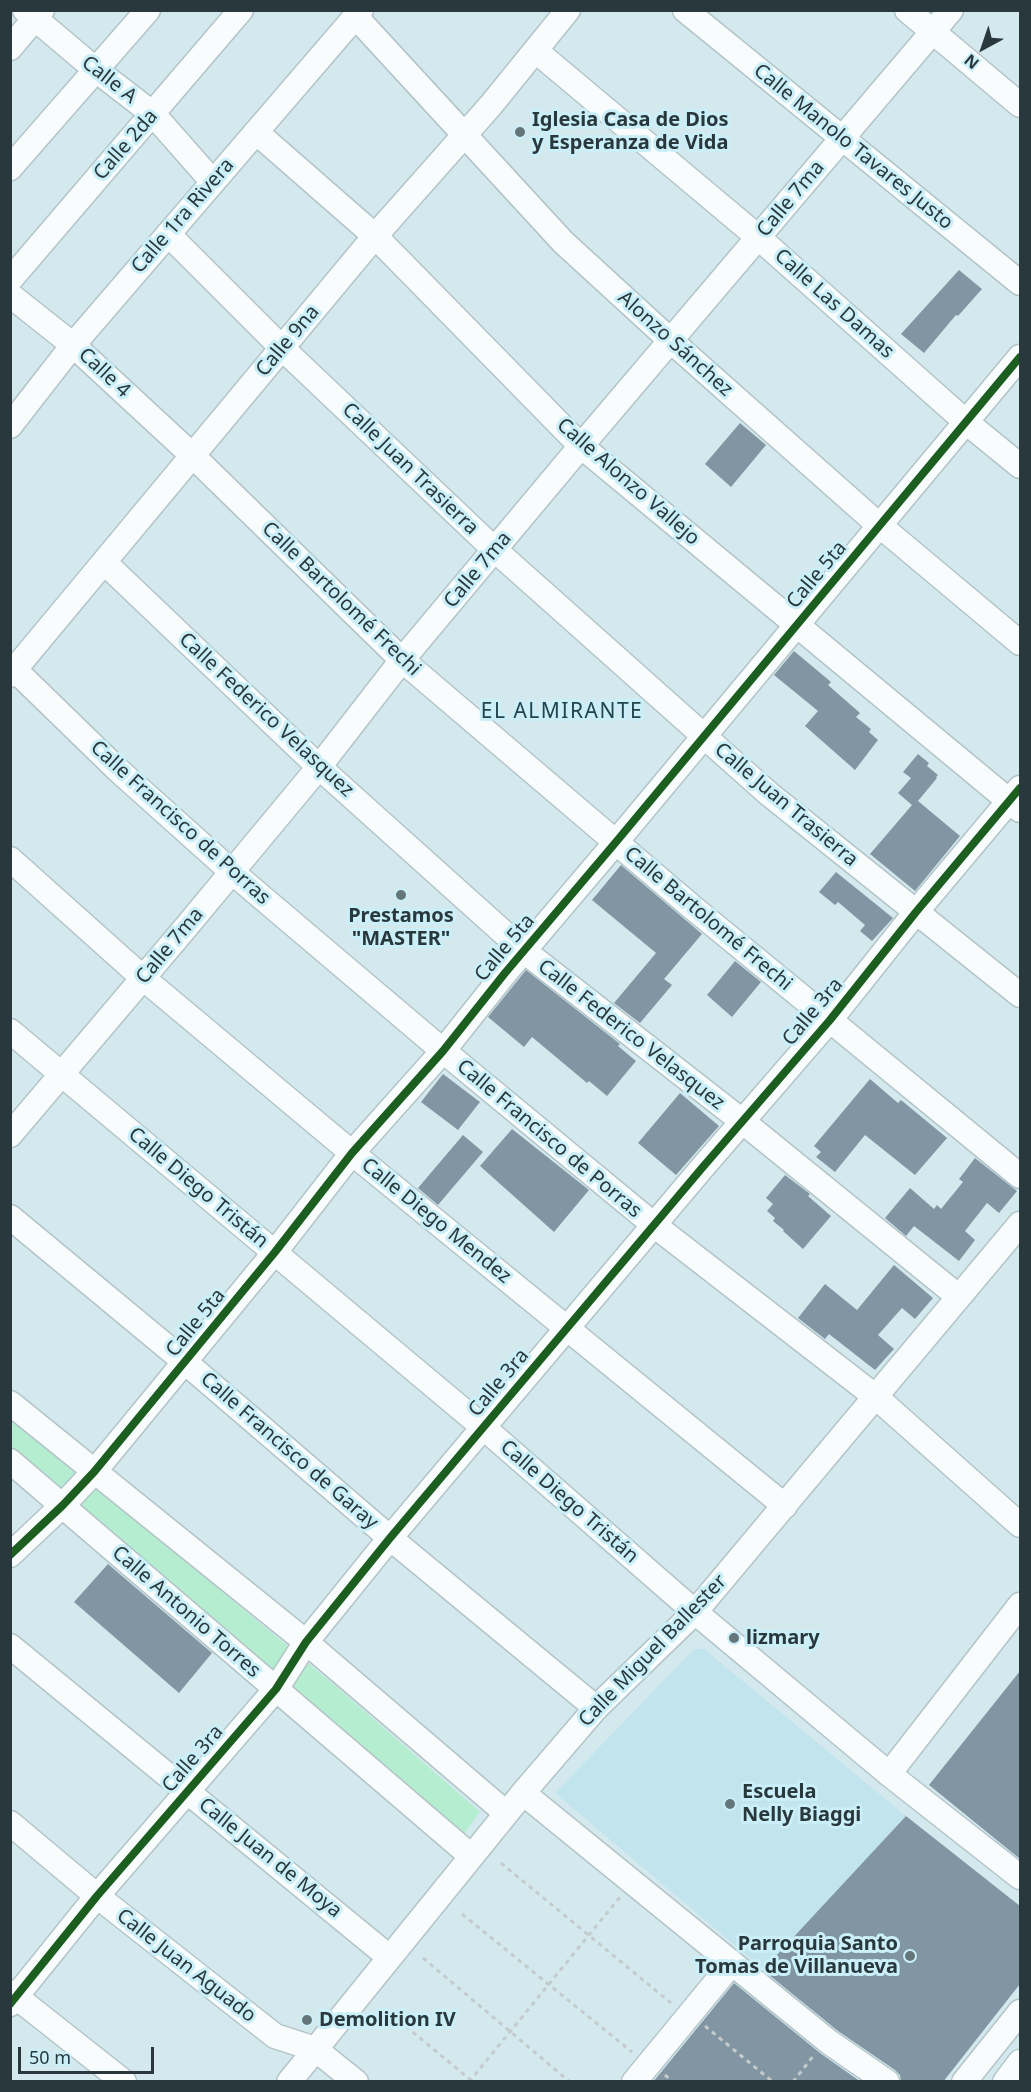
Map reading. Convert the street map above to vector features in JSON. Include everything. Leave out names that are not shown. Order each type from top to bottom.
[{"type":"street","points":[[10,168],[148,10]]},
{"type":"street","name":"Calle 2da","points":[[10,280],[242,10]]},
{"type":"street","name":"Calle 9na","points":[[12,670],[105,562],[375,236],[465,135],[568,10]]},
{"type":"street","name":"Calle Manolo Tavares Justo","points":[[685,10],[1020,283]]},
{"type":"street","points":[[907,10],[1020,105]]},
{"type":"street","name":"Calle 7ma","points":[[10,1135],[319,767],[402,660],[951,10]]},
{"type":"street","points":[[10,48],[34,13]]},
{"type":"street","name":"Calle A","points":[[34,13],[96,70],[153,114],[212,181]]},
{"type":"street","name":"Calle 1ra Rivera","points":[[10,426],[73,345],[358,14]]},
{"type":"street","name":"Alonzo Sánchez","points":[[358,14],[563,242],[880,526],[1020,643]]},
{"type":"street","name":"Calle Las Damas","points":[[536,51],[759,238],[966,422],[1020,466]]},
{"type":"street","name":"Calle Alonzo Vallejo","points":[[256,132],[375,236],[581,446],[797,626],[1017,800]]},
{"type":"street","name":"Calle Juan Trasierra","points":[[168,234],[282,348],[495,550],[769,794],[1020,995]]},
{"type":"street","name":"Calle 4","points":[[10,295],[73,345],[193,456]]},
{"type":"street","name":"Calle 5ta","points":[[10,1555],[94,1472],[275,1252],[352,1153],[443,1051],[1020,357]]},
{"type":"street","name":"Calle Bartolomé Frechi","points":[[193,456],[402,660],[616,843],[1020,1176]]},
{"type":"street","name":"Calle Federico Velasquez","points":[[105,562],[319,767],[524,951],[959,1297]]},
{"type":"street","name":"Calle Francisco de Porras","points":[[12,670],[118,770],[232,872],[443,1051],[654,1225],[876,1397],[1020,1525]]},
{"type":"street","name":"Calle 3ra","points":[[13,1998],[97,1896],[276,1689],[306,1642],[483,1427],[830,1020],[916,912],[1017,800]]},
{"type":"street","name":"Calle Diego Mendez","points":[[10,859],[143,978],[352,1153],[785,1506]]},
{"type":"street","name":"Calle Diego Tristán","points":[[10,1031],[483,1427],[696,1612],[889,1774],[1020,1877]]},
{"type":"street","name":"Calle Francisco de Garay","points":[[10,1217],[185,1362],[390,1538],[596,1708]]},
{"type":"street","name":"Calle Miguel Ballester","points":[[289,2082],[523,1793],[596,1708],[696,1612],[1020,1224]]},
{"type":"street","points":[[10,1402],[306,1642],[506,1813]]},
{"type":"street","name":"Calle Antonio Torres","points":[[10,1461],[471,1856]]},
{"type":"street","points":[[889,1774],[1020,1605]]},
{"type":"street","name":"Calle Juan de Moya","points":[[10,1646],[389,1957]]},
{"type":"street","points":[[523,1793],[830,2042],[887,2082]]},
{"type":"street","name":"Calle Juan Aguado","points":[[10,1823],[97,1896],[275,2036],[315,2049]]},
{"type":"street","points":[[634,2082],[732,1963]]},
{"type":"street","points":[[13,1998],[124,2082]]},
{"type":"street","points":[[964,2082],[1020,2012]]},
{"type":"street","points":[[315,2049],[356,2082]]},
{"type":"street","points":[[1005,2082],[1020,2062]]},
{"type":"path","points":[[501,1863],[675,2006]]},
{"type":"path","points":[[385,2009],[471,2081],[622,1894]]},
{"type":"path","points":[[462,1914],[636,2055]]},
{"type":"path","points":[[423,1958],[570,2082]]},
{"type":"path","points":[[699,2022],[773,2082]]},
{"type":"path","points":[[793,2082],[819,2049]]},
{"type":"shaded area","name":"Escuela Nelly Biaggi","points":[[694,1649],[704,1649],[906,1816],[764,1970],[555,1793]]},
{"type":"green space","points":[[10,1415],[338,1688],[480,1812],[457,1843],[11,1462]]},
{"type":"building","points":[[959,270],[982,289],[958,316],[956,315],[924,353],[901,334]]},
{"type":"building","points":[[740,423],[766,445],[731,487],[705,464]]},
{"type":"building","points":[[794,651],[831,682],[828,685],[860,713],[856,717],[871,729],[869,732],[878,740],[855,770],[805,726],[818,711],[774,675]]},
{"type":"building","points":[[918,754],[938,775],[918,801],[960,836],[915,891],[870,854],[912,805],[898,793],[911,778],[903,772]]},
{"type":"building","points":[[621,865],[702,934],[664,979],[672,985],[640,1023],[614,1003],[656,953],[592,900]]},
{"type":"building","points":[[836,872],[893,918],[872,941],[860,931],[865,925],[838,902],[835,905],[819,892]]},
{"type":"building","points":[[735,961],[761,982],[732,1017],[707,995]]},
{"type":"building","points":[[526,970],[620,1044],[618,1046],[636,1061],[607,1096],[589,1081],[587,1083],[532,1037],[524,1047],[488,1017]]},
{"type":"building","points":[[443,1074],[480,1102],[458,1130],[421,1102]]},
{"type":"building","points":[[870,1079],[898,1103],[901,1100],[947,1138],[915,1175],[865,1135],[835,1172],[816,1157],[821,1152],[814,1146]]},
{"type":"building","points":[[680,1093],[719,1126],[676,1175],[638,1143]]},
{"type":"building","points":[[512,1129],[589,1190],[554,1232],[480,1166]]},
{"type":"building","points":[[463,1135],[483,1152],[438,1205],[418,1188]]},
{"type":"building","points":[[975,1158],[1017,1191],[999,1213],[987,1203],[965,1231],[975,1240],[959,1261],[914,1226],[906,1236],[885,1218],[910,1188],[934,1209],[937,1205],[941,1209],[963,1182],[959,1179]]},
{"type":"building","points":[[785,1175],[810,1194],[808,1196],[831,1216],[803,1249],[773,1221],[775,1218],[767,1211],[773,1204],[766,1198]]},
{"type":"building","points":[[894,1265],[933,1298],[915,1319],[902,1308],[878,1335],[894,1349],[875,1370],[829,1334],[825,1339],[798,1318],[825,1284],[857,1310]]},
{"type":"building","points":[[108,1564],[212,1653],[179,1693],[74,1602]]},
{"type":"building","points":[[1020,1671],[1020,1859],[929,1785]]},
{"type":"building","points":[[906,1816],[1020,1906],[1020,1984],[943,2082],[901,2082],[900,2075],[895,2070],[838,2031],[763,1970]]},
{"type":"building","points":[[734,1983],[820,2053],[861,2082],[653,2082]]},
{"type":"cycle path","points":[[10,1555],[94,1472],[275,1252],[352,1153],[443,1051],[505,973],[1020,357]]},
{"type":"cycle path","points":[[10,2004],[97,1896],[276,1689],[306,1642],[390,1538],[830,1020],[916,912],[1020,788]]},
{"type":"place","name":"Iglesia Casa de Dios y Esperanza de Vida","points":[[520,132]]},
{"type":"place","name":"Prestamos \"MASTER\"","points":[[401,895]]},
{"type":"place","name":"lizmary","points":[[734,1638]]},
{"type":"place","name":"Escuela Nelly Biaggi","points":[[730,1804]]},
{"type":"place","name":"Parroquia Santo Tomas de Villanueva","points":[[910,1956]]},
{"type":"place","name":"Demolition IV","points":[[307,2020]]},
{"type":"district","name":"EL ALMIRANTE","points":[[562,712]]}]
